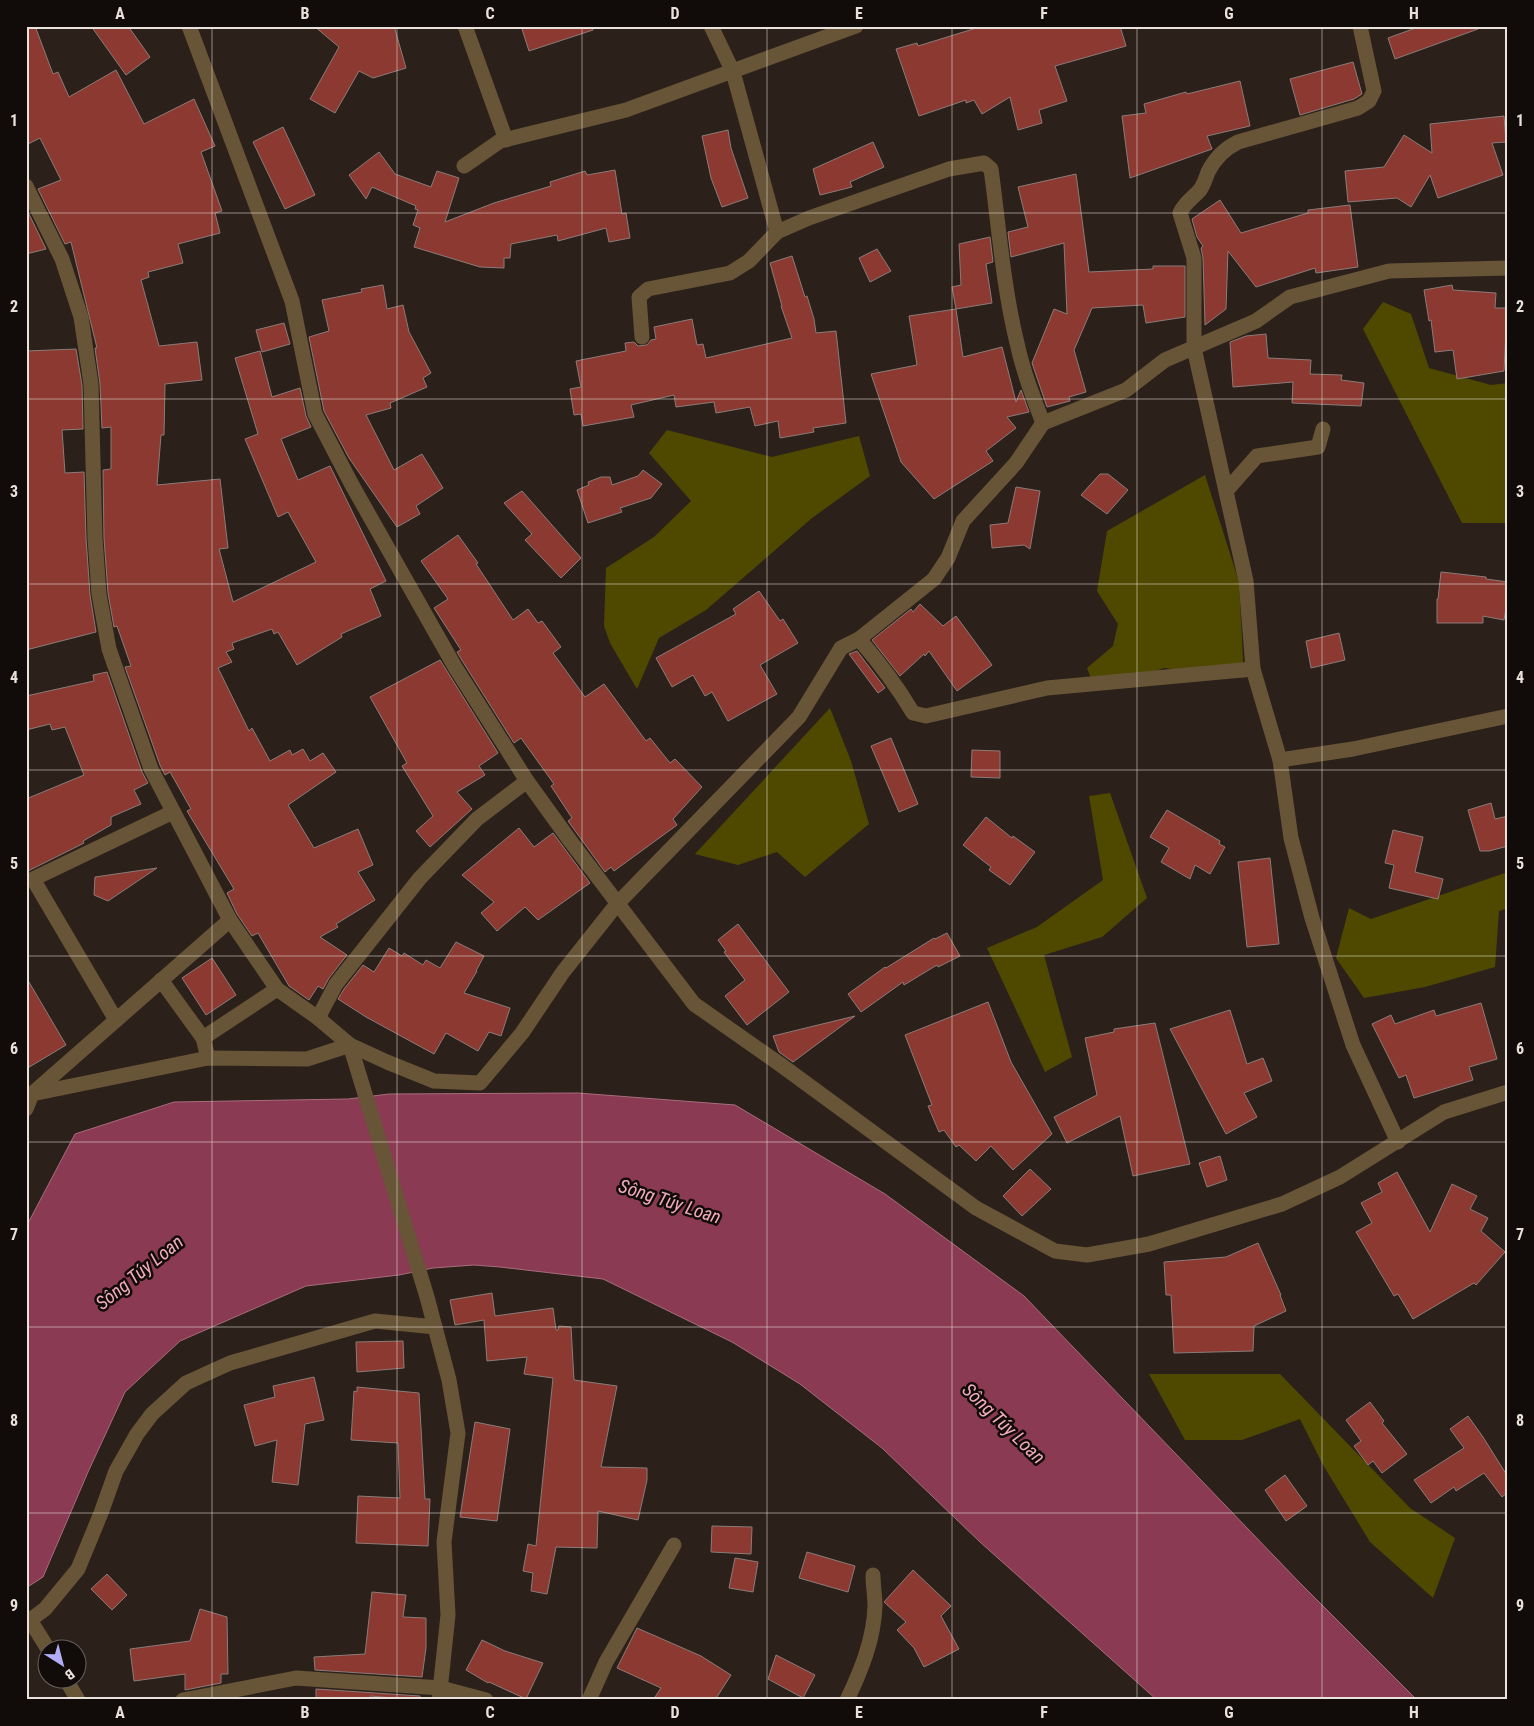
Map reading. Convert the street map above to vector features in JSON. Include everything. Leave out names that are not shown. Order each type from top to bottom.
[{"type":"street","points":[[189,26],[292,301],[315,414],[352,485],[455,667],[527,780],[617,904],[694,1004],[781,1065],[976,1208],[1055,1250],[1087,1255],[1149,1244],[1282,1204],[1340,1177],[1444,1112],[1508,1092]]},
{"type":"street","points":[[465,26],[506,140]]},
{"type":"street","points":[[711,26],[733,72],[777,232]]},
{"type":"street","points":[[464,166],[500,141],[626,110],[856,26]]},
{"type":"street","points":[[1360,26],[1374,91],[1369,101],[1358,108],[1238,142],[1227,148],[1214,161],[1198,192],[1182,206],[1180,213],[1194,258],[1194,348],[1246,581],[1253,669],[1280,760],[1290,838],[1312,918],[1353,1045],[1398,1142]]},
{"type":"street","points":[[642,337],[639,297],[648,289],[730,273],[749,261],[777,232],[809,218],[949,170],[984,163],[991,168],[1010,310],[1017,344],[1029,388],[1043,423]]},
{"type":"street","points":[[26,186],[62,259],[81,317],[91,384],[94,538],[99,594],[109,649],[151,769],[230,920],[277,989],[318,1018],[350,1045],[434,1081],[480,1083],[522,1033],[562,972],[617,904],[799,717],[841,648],[859,638],[934,579],[948,558],[963,521],[1016,463],[1043,423],[1126,390],[1165,360],[1256,321],[1290,297],[1389,272],[1508,268]]},
{"type":"street","points":[[1227,490],[1257,456],[1318,447],[1323,429]]},
{"type":"street","points":[[859,638],[879,662],[913,713],[926,716],[1047,688],[1253,669]]},
{"type":"street","points":[[1280,760],[1353,749],[1508,716]]},
{"type":"street","points":[[318,1018],[336,984],[420,878],[478,819],[527,780]]},
{"type":"street","points":[[116,1020],[33,879],[173,812]]},
{"type":"street","points":[[26,1109],[29,1096],[230,920]]},
{"type":"street","points":[[161,980],[203,1038],[208,1058]]},
{"type":"street","points":[[203,1038],[277,989]]},
{"type":"street","points":[[29,1096],[208,1058],[307,1060],[350,1045]]},
{"type":"street","points":[[350,1045],[427,1297],[450,1380],[458,1433],[444,1542],[448,1615],[440,1694]]},
{"type":"street","points":[[41,1638],[30,1620],[44,1609],[78,1569],[116,1471],[137,1434],[152,1414],[186,1383],[230,1363],[275,1348],[375,1321],[435,1327]]},
{"type":"street","points":[[589,1700],[606,1662],[674,1545]]},
{"type":"street","points":[[847,1700],[859,1675],[870,1641],[875,1607],[873,1575]]},
{"type":"street","points":[[183,1700],[296,1678],[486,1700]]},
{"type":"street","points":[[71,1688],[78,1700]]},
{"type":"shaded area","points":[[1383,302],[1411,314],[1429,368],[1491,385],[1508,383],[1508,523],[1462,523],[1363,329]]},
{"type":"shaded area","points":[[667,430],[772,457],[859,436],[870,476],[812,518],[706,610],[659,638],[637,689],[610,643],[604,626],[606,568],[654,537],[691,501],[649,453]]},
{"type":"shaded area","points":[[1205,475],[1239,582],[1244,678],[1164,668],[1096,691],[1087,668],[1113,646],[1118,624],[1097,591],[1107,531]]},
{"type":"shaded area","points":[[830,708],[851,761],[869,824],[805,877],[777,852],[738,865],[695,854]]},
{"type":"shaded area","points":[[1110,793],[1147,898],[1102,937],[1044,955],[1072,1057],[1045,1072],[987,948],[1037,927],[1103,880],[1089,796]]},
{"type":"shaded area","points":[[1508,872],[1508,908],[1499,911],[1495,967],[1425,987],[1364,998],[1336,958],[1349,908],[1371,919]]},
{"type":"shaded area","points":[[1149,1374],[1280,1374],[1410,1508],[1455,1538],[1433,1598],[1370,1542],[1323,1465],[1300,1419],[1242,1440],[1185,1440]]},
{"type":"water","name":"Sông Túy Loan","points":[[578,1093],[735,1105],[885,1194],[1024,1296],[1299,1582],[1417,1700],[1157,1700],[980,1542],[882,1448],[800,1384],[732,1342],[603,1279],[500,1267],[474,1265],[433,1268],[399,1275],[306,1286],[180,1341],[125,1392],[43,1577],[26,1588],[26,1227],[75,1134],[174,1102],[348,1099],[389,1094]]},
{"type":"building","points":[[26,26],[35,26],[53,74],[58,72],[69,97],[116,70],[144,124],[194,99],[215,146],[201,152],[222,211],[215,213],[220,233],[178,244],[183,263],[148,272],[149,277],[141,280],[159,346],[197,342],[202,380],[165,384],[164,435],[161,435],[157,485],[220,479],[228,548],[219,549],[233,602],[316,562],[288,512],[278,517],[245,439],[258,434],[235,358],[260,351],[272,397],[300,388],[306,416],[311,427],[281,439],[298,480],[330,466],[386,581],[370,589],[381,616],[341,634],[342,637],[297,665],[278,632],[274,634],[272,629],[232,643],[234,649],[226,652],[232,662],[218,668],[249,731],[252,728],[270,761],[290,750],[292,755],[303,749],[310,761],[323,753],[336,772],[288,805],[314,848],[358,829],[373,865],[358,872],[375,900],[336,924],[338,927],[320,937],[347,955],[323,989],[318,986],[309,1000],[289,986],[258,933],[252,936],[237,914],[227,893],[234,889],[187,811],[191,809],[170,772],[165,775],[160,765],[125,667],[131,666],[117,626],[114,627],[108,593],[104,538],[103,470],[111,469],[111,427],[102,428],[100,384],[95,348],[97,348],[71,242],[65,244],[38,189],[61,180],[40,138],[26,145]]},
{"type":"building","points":[[91,26],[128,26],[150,57],[126,75]]},
{"type":"building","points":[[314,26],[394,26],[406,68],[373,78],[359,71],[335,113],[310,99],[339,47]]},
{"type":"building","points":[[521,26],[592,26],[593,30],[529,51]]},
{"type":"building","points":[[983,26],[1120,26],[1126,46],[1055,66],[1067,101],[1039,110],[1042,123],[1018,130],[1010,97],[982,114],[974,100],[966,103],[966,100],[919,116],[896,49],[917,43],[918,46]]},
{"type":"building","points":[[1421,26],[1477,26],[1478,29],[1395,59],[1388,38]]},
{"type":"building","points":[[1353,62],[1362,94],[1354,99],[1300,115],[1290,79]]},
{"type":"building","points":[[1240,81],[1250,126],[1207,136],[1212,149],[1130,178],[1122,116],[1146,113],[1144,104],[1186,92],[1187,94]]},
{"type":"building","points":[[1504,116],[1506,142],[1492,143],[1503,175],[1438,198],[1430,175],[1411,207],[1397,198],[1348,202],[1345,171],[1384,167],[1404,135],[1432,153],[1430,124]]},
{"type":"building","points":[[283,127],[315,195],[285,209],[253,142]]},
{"type":"building","points":[[728,130],[731,148],[748,198],[722,207],[711,178],[702,136]]},
{"type":"building","points":[[873,142],[884,167],[850,182],[852,187],[820,195],[813,169]]},
{"type":"building","points":[[379,152],[395,174],[431,187],[437,171],[459,178],[445,222],[494,203],[551,186],[550,182],[585,171],[587,175],[615,170],[622,214],[626,213],[630,238],[609,242],[606,228],[558,241],[557,235],[511,244],[510,258],[504,258],[504,268],[480,267],[414,247],[420,228],[413,225],[418,210],[415,209],[416,206],[372,187],[366,199],[349,175]]},
{"type":"building","points":[[1076,174],[1089,272],[1153,269],[1153,266],[1185,266],[1185,317],[1146,323],[1143,305],[1092,308],[1074,350],[1086,392],[1069,397],[1070,401],[1047,407],[1032,363],[1054,309],[1067,314],[1064,243],[1011,257],[1008,232],[1028,227],[1018,187]]},
{"type":"building","points":[[1220,200],[1241,233],[1308,213],[1308,210],[1350,205],[1358,267],[1316,273],[1315,268],[1256,287],[1228,251],[1226,309],[1205,325],[1201,248],[1203,246],[1197,237],[1192,219]]},
{"type":"building","points":[[26,208],[46,249],[26,254]]},
{"type":"building","points":[[990,237],[993,262],[986,264],[992,303],[956,309],[952,287],[961,285],[959,244]]},
{"type":"building","points":[[877,249],[891,271],[870,282],[859,258]]},
{"type":"building","points":[[792,256],[805,297],[807,296],[816,333],[836,331],[846,423],[813,428],[814,432],[780,438],[778,421],[755,426],[750,407],[716,413],[714,402],[676,407],[674,395],[631,405],[634,417],[583,426],[581,414],[574,415],[570,389],[581,387],[576,361],[626,351],[625,343],[634,342],[638,346],[647,345],[651,340],[656,339],[654,327],[692,319],[697,345],[703,344],[706,358],[792,338],[781,306],[770,263]]},
{"type":"building","points":[[383,285],[387,309],[403,305],[409,332],[431,373],[423,378],[427,387],[390,403],[391,408],[366,415],[394,470],[422,454],[443,488],[416,506],[420,514],[397,527],[349,458],[324,411],[309,337],[329,331],[322,300],[362,292],[361,289]]},
{"type":"building","points":[[1452,285],[1453,290],[1496,293],[1495,308],[1508,308],[1504,371],[1457,379],[1453,350],[1435,352],[1431,320],[1429,321],[1424,290]]},
{"type":"building","points":[[956,309],[963,357],[1002,347],[1016,402],[1021,390],[1029,412],[1007,417],[1016,428],[986,451],[993,461],[934,499],[901,462],[871,374],[917,365],[909,316]]},
{"type":"building","points":[[284,323],[290,344],[262,352],[256,330]]},
{"type":"building","points":[[1266,334],[1268,358],[1311,360],[1310,374],[1342,375],[1341,380],[1364,383],[1361,406],[1292,403],[1293,382],[1233,387],[1230,342],[1246,336]]},
{"type":"building","points":[[76,349],[82,385],[83,429],[62,430],[65,473],[84,472],[90,595],[96,632],[26,650],[26,351]]},
{"type":"building","points":[[643,470],[662,484],[651,498],[620,508],[622,512],[588,523],[577,490],[589,485],[588,482],[601,477],[610,477],[612,485],[638,476]]},
{"type":"building","points":[[1100,474],[1108,474],[1128,490],[1107,514],[1081,495]]},
{"type":"building","points":[[1016,487],[1040,491],[1030,549],[1024,545],[992,548],[990,525],[1008,523]]},
{"type":"building","points":[[522,491],[581,558],[561,578],[525,540],[532,534],[504,503]]},
{"type":"building","points":[[458,535],[478,563],[476,564],[513,620],[528,609],[538,623],[542,621],[561,647],[553,653],[585,697],[604,684],[646,741],[650,738],[670,763],[675,759],[702,787],[673,819],[677,825],[614,871],[611,867],[605,872],[568,821],[572,818],[551,786],[554,784],[521,738],[514,743],[457,652],[461,650],[434,608],[448,599],[421,561]]},
{"type":"building","points":[[1441,572],[1486,577],[1486,579],[1508,582],[1504,620],[1483,616],[1483,623],[1437,623],[1437,599]]},
{"type":"building","points":[[759,591],[780,621],[783,619],[798,643],[760,665],[777,694],[728,721],[712,692],[705,696],[693,675],[672,687],[656,658],[736,614],[733,609]]},
{"type":"building","points":[[920,604],[943,626],[956,616],[992,665],[957,691],[929,651],[900,676],[872,640],[911,609],[913,612]]},
{"type":"building","points":[[1339,633],[1345,660],[1311,668],[1306,641]]},
{"type":"building","points":[[857,651],[885,688],[878,693],[849,654]]},
{"type":"building","points":[[440,660],[498,753],[479,766],[485,775],[457,792],[472,809],[430,847],[416,831],[433,816],[402,766],[407,763],[370,697]]},
{"type":"building","points":[[107,672],[142,772],[148,783],[134,790],[141,804],[111,817],[111,825],[83,841],[84,843],[26,872],[26,799],[84,775],[65,727],[52,730],[50,724],[26,730],[26,696],[94,681],[93,675]]},
{"type":"building","points":[[891,738],[918,804],[899,812],[871,746]]},
{"type":"building","points":[[972,750],[1000,751],[1000,778],[971,777]]},
{"type":"building","points":[[1491,803],[1495,819],[1508,816],[1508,846],[1489,851],[1480,851],[1468,810]]},
{"type":"building","points":[[1167,810],[1220,841],[1219,844],[1225,847],[1210,874],[1195,865],[1190,879],[1161,862],[1169,848],[1150,837]]},
{"type":"building","points":[[986,817],[1012,838],[1013,836],[1035,852],[1010,885],[989,870],[991,867],[963,845]]},
{"type":"building","points":[[519,828],[534,847],[553,833],[590,883],[538,920],[525,907],[497,931],[481,913],[494,902],[462,875]]},
{"type":"building","points":[[1393,830],[1423,837],[1415,872],[1443,879],[1438,899],[1389,888],[1394,865],[1385,863]]},
{"type":"building","points":[[1270,858],[1279,944],[1247,947],[1238,862]]},
{"type":"building","points":[[157,868],[108,901],[94,895],[95,877]]},
{"type":"building","points":[[738,924],[789,992],[747,1025],[725,996],[745,980],[724,952],[726,951],[718,940]]},
{"type":"building","points":[[947,933],[960,956],[938,967],[937,965],[904,985],[903,982],[861,1012],[848,994],[885,967],[934,938]]},
{"type":"building","points":[[456,942],[484,956],[464,993],[510,1008],[501,1036],[489,1032],[478,1051],[446,1033],[434,1054],[366,1017],[338,999],[363,965],[374,972],[389,948],[402,956],[404,953],[423,965],[426,960],[440,968]]},
{"type":"building","points":[[212,958],[236,995],[206,1015],[182,978]]},
{"type":"building","points":[[26,977],[66,1045],[26,1069]]},
{"type":"building","points":[[988,1002],[1011,1062],[1052,1134],[1013,1170],[991,1146],[976,1161],[959,1145],[956,1147],[944,1130],[939,1132],[928,1106],[932,1105],[905,1035]]},
{"type":"building","points":[[1481,1003],[1497,1059],[1469,1067],[1473,1080],[1414,1098],[1406,1075],[1399,1078],[1372,1024],[1391,1015],[1395,1024],[1434,1010],[1436,1016]]},
{"type":"building","points":[[1230,1010],[1247,1064],[1263,1058],[1272,1081],[1244,1093],[1257,1117],[1226,1134],[1170,1029]]},
{"type":"building","points":[[855,1016],[793,1062],[779,1052],[773,1036]]},
{"type":"building","points":[[1155,1023],[1190,1164],[1133,1176],[1120,1116],[1067,1143],[1054,1117],[1097,1095],[1085,1038],[1114,1032],[1114,1029]]},
{"type":"building","points":[[1220,1156],[1227,1180],[1207,1187],[1199,1163]]},
{"type":"building","points":[[1030,1169],[1051,1189],[1022,1216],[1003,1196]]},
{"type":"building","points":[[1397,1172],[1430,1232],[1452,1184],[1477,1196],[1470,1209],[1488,1218],[1481,1231],[1505,1252],[1476,1285],[1474,1283],[1413,1319],[1398,1294],[1394,1296],[1356,1232],[1372,1223],[1361,1203],[1382,1192],[1378,1183]]},
{"type":"building","points":[[1258,1243],[1286,1311],[1254,1326],[1253,1351],[1174,1353],[1171,1295],[1166,1295],[1164,1262],[1226,1257]]},
{"type":"building","points":[[492,1293],[495,1316],[553,1308],[556,1330],[558,1330],[559,1326],[571,1327],[574,1380],[617,1386],[601,1467],[647,1468],[647,1480],[638,1520],[598,1511],[597,1548],[556,1547],[547,1594],[531,1591],[533,1573],[523,1571],[528,1544],[536,1546],[553,1378],[524,1374],[527,1357],[487,1361],[484,1320],[455,1325],[450,1300]]},
{"type":"building","points":[[403,1341],[404,1368],[357,1372],[356,1342]]},
{"type":"building","points":[[314,1377],[324,1420],[305,1424],[298,1485],[272,1482],[277,1440],[255,1446],[244,1405],[275,1397],[273,1386]]},
{"type":"building","points":[[357,1387],[419,1393],[425,1499],[430,1499],[428,1546],[356,1543],[358,1496],[400,1498],[398,1443],[351,1440],[354,1391],[357,1392]]},
{"type":"building","points":[[1370,1402],[1384,1421],[1382,1423],[1407,1454],[1382,1473],[1373,1461],[1368,1465],[1354,1446],[1361,1441],[1346,1420]]},
{"type":"building","points":[[1468,1416],[1508,1477],[1508,1492],[1502,1497],[1484,1473],[1456,1491],[1454,1487],[1431,1503],[1414,1480],[1464,1448],[1450,1429]]},
{"type":"building","points":[[475,1422],[510,1429],[497,1521],[460,1517]]},
{"type":"building","points":[[1285,1475],[1307,1506],[1286,1521],[1265,1490]]},
{"type":"building","points":[[712,1526],[752,1527],[751,1554],[711,1552]]},
{"type":"building","points":[[807,1552],[855,1566],[848,1592],[799,1578]]},
{"type":"building","points":[[735,1558],[758,1562],[753,1592],[729,1588]]},
{"type":"building","points":[[913,1570],[951,1606],[941,1616],[959,1649],[924,1667],[914,1648],[897,1630],[906,1622],[884,1602]]},
{"type":"building","points":[[107,1574],[127,1595],[112,1610],[91,1589]]},
{"type":"building","points":[[372,1592],[406,1595],[403,1617],[426,1618],[426,1648],[422,1677],[315,1670],[314,1657],[365,1654]]},
{"type":"building","points":[[200,1609],[227,1617],[228,1674],[221,1674],[221,1683],[185,1690],[185,1674],[134,1681],[130,1649],[190,1641]]},
{"type":"building","points":[[637,1628],[701,1656],[731,1675],[715,1700],[653,1700],[661,1688],[617,1668]]},
{"type":"building","points":[[482,1640],[505,1651],[543,1663],[526,1699],[488,1683],[466,1670]]},
{"type":"building","points":[[776,1655],[815,1675],[803,1698],[768,1679]]},
{"type":"building","points":[[316,1689],[420,1696],[420,1700],[370,1696],[370,1700],[316,1700]]}]
